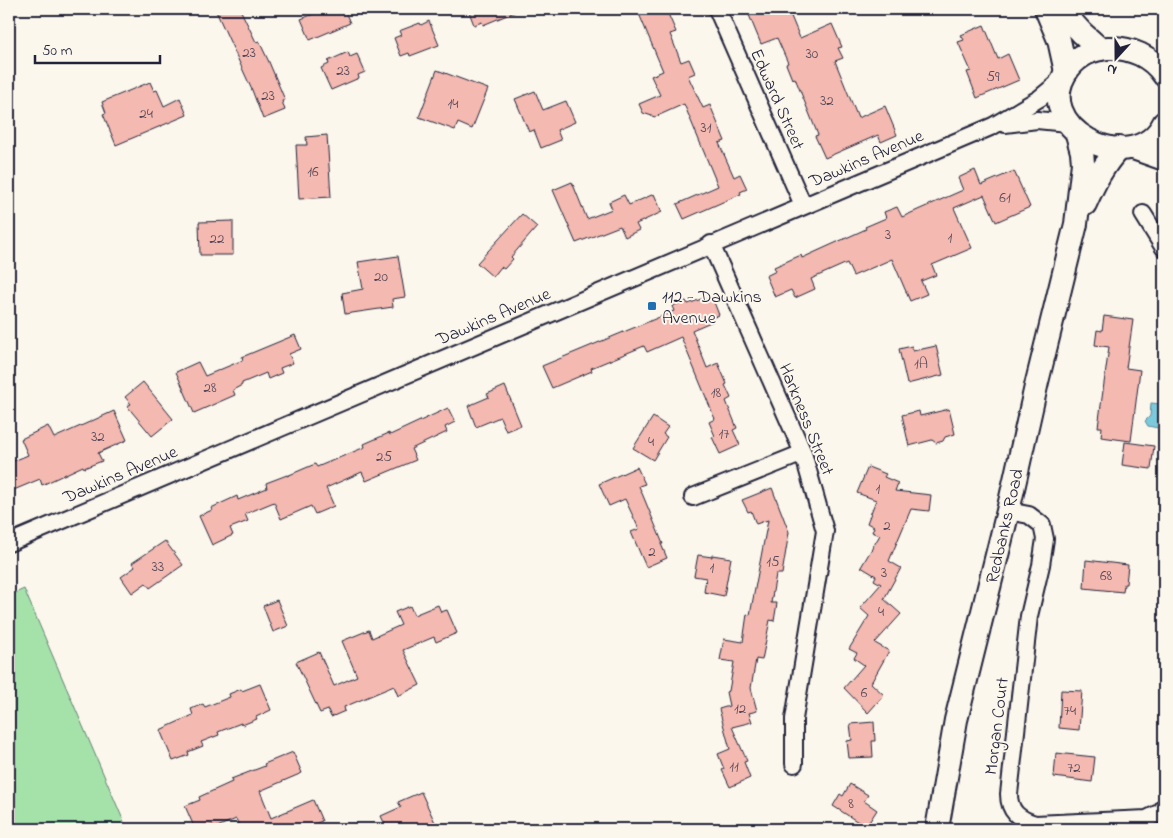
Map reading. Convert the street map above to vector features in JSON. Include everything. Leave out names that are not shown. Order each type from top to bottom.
[{"type":"main road","points":[[1046,9],[1059,40],[1065,75]]},
{"type":"main road","points":[[1060,9],[1100,49]]},
{"type":"main road","points":[[1065,75],[1073,63],[1082,56],[1100,49],[1123,49],[1149,59],[1159,68],[1164,76]]},
{"type":"main road","name":"Redbanks Road","points":[[937,829],[956,720],[1076,224],[1083,164],[1082,152],[1072,128],[1062,112],[1060,90],[1065,75]]},
{"type":"main road","points":[[1126,148],[1146,142],[1155,136],[1164,123]]},
{"type":"main road","points":[[1072,128],[1099,145],[1126,148],[1164,159]]},
{"type":"main road","name":"Redbanks Road","points":[[1076,224],[1094,182],[1110,157],[1126,148]]},
{"type":"street","name":"Edward Street","points":[[717,9],[803,205]]},
{"type":"street","name":"Dawkins Avenue","points":[[9,543],[993,126],[1040,98],[1065,75]]},
{"type":"street","name":"Dawkins Avenue","points":[[993,126],[1024,120],[1037,120],[1072,128]]},
{"type":"street","points":[[1142,214],[1164,248]]},
{"type":"street","name":"Harkness Street","points":[[711,244],[803,453],[825,530],[794,719],[794,764]]},
{"type":"street","points":[[693,497],[803,453]]},
{"type":"street","name":"Morgan Court","points":[[1008,511],[1029,515],[1042,525],[1045,539],[1029,616],[1009,804],[1016,815],[1035,824],[1147,819],[1162,812],[1164,807]]},
{"type":"green space","points":[[24,589],[127,829],[9,829],[9,596]]},
{"type":"water","points":[[1151,403],[1161,404],[1161,417],[1158,428],[1148,426],[1145,421],[1150,416]]},
{"type":"building","points":[[215,9],[240,9],[256,42],[259,41],[269,62],[285,100],[282,101],[285,110],[263,119],[252,90]]},
{"type":"building","points":[[326,9],[344,9],[350,23],[310,40],[301,19]]},
{"type":"building","points":[[468,9],[522,9],[483,25],[482,22],[474,25]]},
{"type":"building","points":[[637,9],[666,9],[676,32],[670,34],[681,62],[689,59],[695,73],[688,76],[703,108],[710,105],[725,141],[719,143],[734,177],[740,174],[747,189],[740,192],[741,194],[684,219],[677,204],[718,186],[684,104],[655,117],[643,113],[639,104],[660,95],[651,76],[663,71]]},
{"type":"building","points":[[753,9],[788,9],[800,38],[832,24],[842,47],[838,48],[843,58],[835,61],[858,118],[885,106],[897,135],[881,142],[878,135],[825,158],[815,136],[818,135],[795,78],[792,79],[786,64],[788,63],[777,38],[761,44],[749,15],[755,13]]},
{"type":"building","points":[[429,21],[439,45],[410,56],[409,53],[401,56],[394,38],[401,35],[399,31]]},
{"type":"building","points":[[984,25],[998,59],[1008,54],[1019,80],[977,98],[967,72],[971,71],[958,42],[964,40],[961,35]]},
{"type":"building","points":[[348,52],[350,57],[357,54],[365,72],[358,75],[359,78],[331,90],[321,68],[329,64],[328,61]]},
{"type":"building","points":[[437,70],[488,89],[472,129],[458,123],[455,130],[419,117]]},
{"type":"building","points":[[150,82],[154,91],[157,90],[164,106],[180,98],[187,115],[116,145],[103,114],[106,113],[102,102]]},
{"type":"building","points":[[535,91],[543,110],[566,101],[575,122],[557,130],[561,140],[541,148],[534,130],[529,132],[515,99]]},
{"type":"building","points":[[327,135],[331,197],[299,199],[296,145],[307,145],[306,137]]},
{"type":"building","points":[[975,170],[981,185],[1014,171],[1030,207],[996,222],[984,195],[954,208],[972,248],[932,265],[936,275],[921,281],[927,294],[910,301],[892,259],[853,276],[847,263],[811,279],[815,289],[795,298],[791,290],[775,297],[766,276],[776,271],[774,267],[801,255],[802,258],[866,229],[865,227],[886,218],[884,212],[897,207],[902,217],[963,190],[958,178]]},
{"type":"building","points":[[572,182],[587,219],[612,209],[609,202],[624,195],[629,205],[654,194],[662,212],[636,224],[639,230],[625,237],[620,226],[576,243],[553,190]]},
{"type":"building","points":[[522,214],[537,227],[511,257],[513,259],[504,269],[501,267],[493,277],[477,263]]},
{"type":"building","points":[[233,221],[233,255],[200,255],[199,222]]},
{"type":"building","points":[[398,256],[405,297],[392,299],[393,307],[345,314],[342,293],[363,289],[358,262]]},
{"type":"building","points":[[712,297],[719,315],[712,318],[713,321],[692,330],[707,368],[718,363],[727,384],[725,385],[731,398],[726,401],[737,428],[733,430],[740,445],[720,454],[712,437],[715,436],[709,422],[715,419],[681,337],[647,352],[644,346],[591,368],[592,371],[552,388],[542,366],[674,311],[672,306],[686,301],[688,304]]},
{"type":"building","points":[[1104,316],[1133,320],[1126,368],[1140,370],[1131,441],[1101,437],[1102,427],[1098,427],[1109,347],[1095,345],[1097,330],[1102,331]]},
{"type":"building","points":[[295,335],[301,349],[289,354],[293,363],[280,368],[282,373],[268,379],[266,373],[242,383],[242,385],[233,390],[235,395],[194,413],[176,372],[198,362],[205,376],[243,360],[242,357]]},
{"type":"building","points":[[912,346],[913,351],[936,346],[943,375],[907,384],[899,349]]},
{"type":"building","points":[[143,382],[173,419],[152,436],[127,406],[131,404],[125,397]]},
{"type":"building","points":[[505,386],[521,425],[506,431],[500,417],[476,427],[468,406],[489,397],[487,394]]},
{"type":"building","points":[[448,408],[455,422],[445,427],[447,432],[411,449],[416,460],[366,481],[362,472],[326,488],[334,506],[315,514],[311,506],[281,519],[274,502],[245,514],[248,521],[230,528],[233,535],[212,545],[199,516],[212,510],[211,508],[237,496],[238,500],[267,488],[266,483],[315,464],[317,467],[365,447],[364,444],[389,433],[390,435]]},
{"type":"building","points":[[949,409],[955,434],[945,437],[943,441],[936,443],[932,440],[909,446],[902,415],[919,411],[920,416]]},
{"type":"building","points":[[114,411],[127,440],[98,453],[102,461],[84,468],[83,466],[42,485],[40,479],[9,492],[9,463],[28,455],[21,439],[48,426],[54,438]]},
{"type":"building","points":[[653,417],[668,427],[663,434],[667,437],[653,460],[633,448]]},
{"type":"building","points":[[1125,442],[1154,446],[1151,469],[1122,465]]},
{"type":"building","points":[[637,467],[645,484],[639,486],[667,558],[646,567],[631,532],[639,529],[625,499],[609,506],[599,484]]},
{"type":"building","points":[[868,467],[886,474],[884,477],[898,483],[895,491],[931,495],[929,511],[911,509],[889,561],[901,568],[884,599],[901,614],[875,643],[889,651],[871,683],[884,695],[868,713],[844,688],[864,665],[854,658],[857,653],[849,649],[869,616],[860,608],[881,584],[874,580],[876,576],[861,567],[880,535],[872,532],[874,527],[867,523],[876,500],[857,493]]},
{"type":"building","points":[[772,488],[789,532],[782,574],[776,574],[771,603],[777,603],[774,621],[770,620],[762,660],[756,659],[751,688],[757,711],[749,713],[752,722],[732,727],[747,761],[744,762],[750,778],[730,787],[722,770],[724,769],[718,754],[730,749],[719,709],[729,706],[726,692],[729,691],[734,662],[720,660],[724,639],[743,642],[747,614],[750,615],[768,520],[756,524],[751,511],[748,512],[742,500]]},
{"type":"building","points":[[165,541],[183,565],[150,588],[146,583],[132,593],[121,577],[135,567],[132,563]]},
{"type":"building","points":[[698,555],[731,558],[724,596],[704,592],[706,578],[694,576]]},
{"type":"building","points":[[1086,560],[1128,565],[1123,592],[1084,588]]},
{"type":"building","points":[[277,600],[288,626],[273,632],[263,606]]},
{"type":"building","points":[[438,605],[441,612],[447,610],[457,633],[436,642],[434,637],[403,650],[420,685],[398,696],[394,686],[344,707],[345,711],[331,717],[328,710],[320,713],[296,662],[319,652],[334,686],[357,676],[342,641],[369,630],[372,638],[401,625],[395,612],[410,606],[414,615]]},
{"type":"building","points":[[260,684],[271,710],[256,717],[257,719],[218,732],[219,735],[201,742],[203,746],[188,752],[189,755],[173,761],[160,730],[193,715],[191,709],[203,704],[205,707],[230,697],[229,694]]},
{"type":"building","points":[[1061,690],[1082,691],[1079,730],[1059,728]]},
{"type":"building","points":[[874,722],[875,741],[872,741],[873,757],[849,758],[847,741],[852,740],[850,724]]},
{"type":"building","points":[[293,752],[302,773],[260,791],[271,818],[313,800],[322,821],[302,829],[241,829],[236,819],[215,828],[213,825],[203,829],[195,829],[185,806],[200,800],[199,797],[232,782],[231,779],[265,766],[264,764]]},
{"type":"building","points":[[1056,753],[1095,757],[1092,782],[1054,777]]},
{"type":"building","points":[[850,784],[868,795],[864,801],[877,810],[866,827],[833,806],[840,794],[843,796]]},
{"type":"building","points":[[421,792],[438,829],[387,829],[381,816],[401,807],[398,802]]},
{"type":"place","name":"112 - Dawkins Avenue","points":[[652,306]]}]
